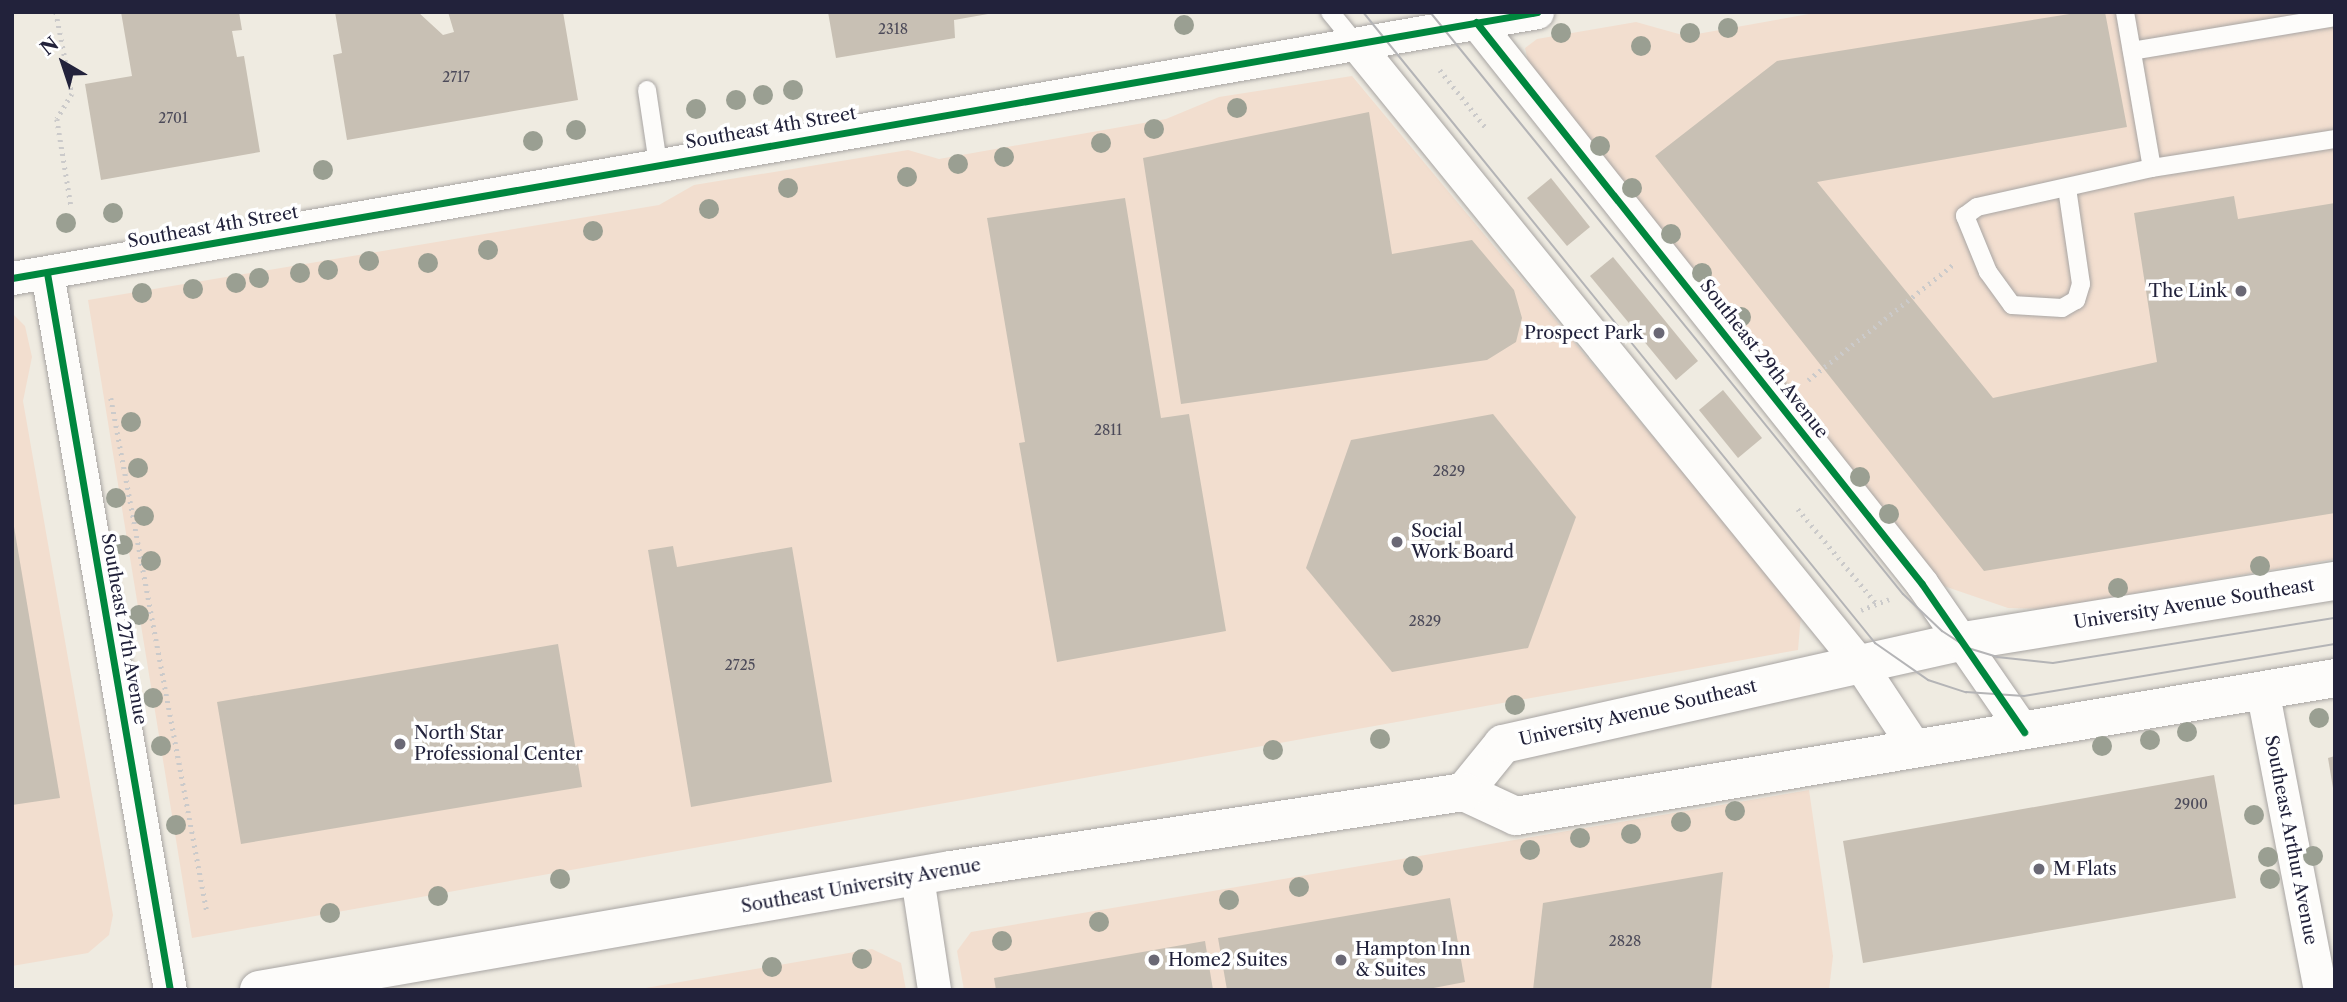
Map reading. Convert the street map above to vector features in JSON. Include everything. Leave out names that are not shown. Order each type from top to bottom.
[{"type":"main road","name":"University Avenue Southeast","points":[[1464,792],[1503,744],[1964,641],[2335,582]]},
{"type":"main road","points":[[1464,792],[1516,816],[2335,678]]},
{"type":"main road","name":"Southeast University Avenue","points":[[258,990],[917,877],[1464,792]]},
{"type":"street","name":"Southeast 4th Street","points":[[12,278],[1357,45],[1472,17],[1536,12]]},
{"type":"street","name":"Southeast 29th Avenue","points":[[1472,17],[1964,641],[2024,732]]},
{"type":"street","points":[[1357,45],[1859,663],[1914,747]]},
{"type":"street","name":"Southeast 27th Avenue","points":[[47,273],[170,990]]},
{"type":"street","name":"Southeast Arthur Avenue","points":[[2262,689],[2320,990]]},
{"type":"street","points":[[917,877],[934,990]]},
{"type":"lane","points":[[1330,12],[1357,45]]},
{"type":"lane","points":[[2125,12],[2152,168]]},
{"type":"lane","points":[[2132,51],[2335,17]]},
{"type":"lane","points":[[647,90],[658,164]]},
{"type":"lane","points":[[2067,188],[2081,284],[2076,300],[2062,308],[2012,305],[1988,272],[1965,216],[1977,206],[2152,168],[2335,139]]},
{"type":"path","points":[[55,12],[72,94],[57,119],[71,205]]},
{"type":"path","points":[[1440,69],[1487,129]]},
{"type":"path","points":[[1805,382],[1977,246]]},
{"type":"path","points":[[111,397],[207,912]]},
{"type":"path","points":[[1798,509],[1877,604]]},
{"type":"path","points":[[1850,614],[1895,597]]},
{"type":"shaded area","points":[[1820,12],[2335,12],[2335,559],[2043,609],[2008,608],[1941,585],[1529,66],[1525,48],[1537,39],[1636,22],[1686,36]]},
{"type":"shaded area","points":[[1352,76],[1801,614],[1798,650],[192,938],[88,300],[659,205],[694,185],[908,150],[939,159],[1166,119],[1219,97]]},
{"type":"shaded area","points":[[12,313],[25,326],[32,357],[23,401],[113,915],[109,935],[88,953],[12,966]]},
{"type":"shaded area","points":[[1809,790],[1833,956],[1829,990],[964,990],[957,951],[971,932]]},
{"type":"shaded area","points":[[872,949],[901,963],[906,990],[634,990]]},
{"type":"building","points":[[121,12],[239,12],[242,30],[232,31],[237,57],[244,56],[260,152],[101,180],[85,84],[132,76]]},
{"type":"building","points":[[335,12],[418,12],[443,35],[454,32],[448,12],[563,12],[578,100],[347,140],[333,55],[342,53]]},
{"type":"building","points":[[828,12],[988,14],[954,20],[955,38],[836,58]]},
{"type":"building","name":"The Link","points":[[2082,12],[2105,12],[2127,127],[1817,182],[1993,398],[2157,362],[2134,213],[2234,196],[2238,219],[2335,203],[2335,513],[1984,571],[1655,156],[1777,61]]},
{"type":"building","points":[[1369,112],[1392,254],[1472,240],[1514,290],[1522,318],[1516,342],[1487,360],[1181,404],[1143,158]]},
{"type":"building","points":[[1551,178],[1590,227],[1567,246],[1527,198]]},
{"type":"building","points":[[1125,198],[1161,418],[1189,414],[1226,631],[1057,662],[1019,443],[1025,442],[987,218]]},
{"type":"building","points":[[1613,257],[1698,361],[1676,380],[1590,276]]},
{"type":"building","points":[[1723,390],[1762,438],[1738,458],[1699,410]]},
{"type":"building","points":[[1493,414],[1576,517],[1528,648],[1392,672],[1306,568],[1351,440]]},
{"type":"building","points":[[12,515],[60,798],[12,805]]},
{"type":"building","points":[[673,546],[677,567],[792,547],[832,782],[691,807],[648,550]]},
{"type":"building","name":"North Star Professional Center","points":[[558,644],[582,787],[241,844],[217,702]]},
{"type":"building","points":[[2335,756],[2335,788],[2333,788],[2328,758]]},
{"type":"building","name":"M Flats","points":[[2214,775],[2236,898],[1863,963],[1843,841]]},
{"type":"building","points":[[1723,872],[1711,990],[1533,990],[1543,903]]},
{"type":"building","name":"Hampton Inn & Suites","points":[[1450,898],[1465,982],[1423,990],[1227,990],[1218,938]]},
{"type":"building","name":"Home2 Suites","points":[[1205,941],[1213,990],[996,990],[994,978]]},
{"type":"tram line","points":[[1363,12],[1875,643],[1928,680],[1966,692],[2024,696],[2335,644]]},
{"type":"tram line","points":[[1430,12],[1903,594],[1942,631],[1968,648],[1997,657],[2053,663],[2335,618]]},
{"type":"cycle path","points":[[12,278],[1537,12]]},
{"type":"cycle path","points":[[1476,22],[1922,584],[2024,732]]},
{"type":"cycle path","points":[[47,273],[170,990]]},
{"type":"place","name":"The Link","points":[[2241,291]]},
{"type":"place","name":"Prospect Park","points":[[1659,333]]},
{"type":"place","name":"Social Work Board","points":[[1397,542]]},
{"type":"place","name":"North Star Professional Center","points":[[400,744]]},
{"type":"place","name":"M Flats","points":[[2039,869]]},
{"type":"place","name":"Home2 Suites","points":[[1154,960]]},
{"type":"place","name":"Hampton Inn & Suites","points":[[1341,960]]}]
